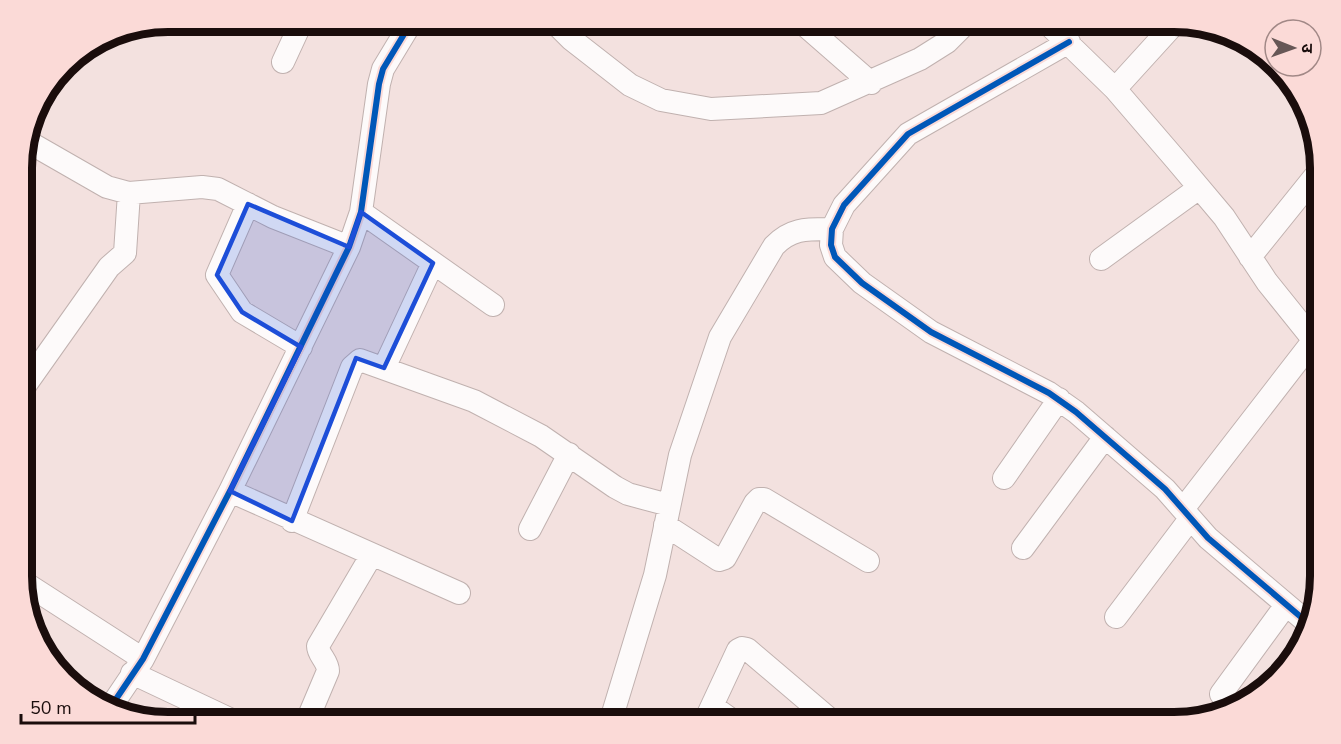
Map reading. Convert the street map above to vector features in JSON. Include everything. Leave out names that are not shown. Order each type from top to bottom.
[{"type":"street","points":[[283,62],[297,32]]},
{"type":"street","points":[[114,701],[137,666],[230,492],[349,247],[361,212],[378,84],[383,69],[405,32]]},
{"type":"street","points":[[564,32],[630,84],[661,100],[694,108],[804,106],[821,102],[871,83],[920,59],[947,42],[957,32]]},
{"type":"street","points":[[813,32],[871,83]]},
{"type":"street","points":[[1055,32],[908,134],[844,205],[832,229],[831,245],[835,257],[862,283],[953,345],[1059,399],[1165,489],[1208,538],[1303,619]]},
{"type":"street","points":[[1062,32],[1114,88],[1224,217],[1250,257],[1309,335]]},
{"type":"street","points":[[1114,88],[1167,32]]},
{"type":"street","points":[[34,145],[107,187],[129,193],[202,187],[218,189],[349,247]]},
{"type":"street","points":[[1250,257],[1309,184]]},
{"type":"street","points":[[1101,260],[1199,188]]},
{"type":"street","points":[[32,376],[109,267],[125,253],[129,193]]},
{"type":"street","points":[[248,204],[217,275],[242,312],[301,347]]},
{"type":"street","points":[[361,212],[493,305]]},
{"type":"street","points":[[613,712],[655,575],[680,455],[720,337],[732,312],[774,246],[784,236],[796,229],[832,229]]},
{"type":"street","points":[[384,368],[433,263]]},
{"type":"street","points":[[1116,617],[1187,514],[1309,353]]},
{"type":"street","points":[[292,521],[355,362],[360,360],[474,401],[569,454],[628,494],[667,515],[719,560],[725,558],[755,503],[759,499],[764,499],[868,561]]},
{"type":"street","points":[[1004,478],[1059,399]]},
{"type":"street","points":[[1023,548],[1105,437]]},
{"type":"street","points":[[531,530],[569,454]]},
{"type":"street","points":[[230,492],[459,593]]},
{"type":"street","points":[[311,712],[328,671],[328,663],[320,653],[318,646],[371,556]]},
{"type":"street","points":[[33,589],[137,666],[219,712]]},
{"type":"street","points":[[1221,694],[1286,605]]},
{"type":"street","points":[[709,712],[738,650],[742,648],[747,649],[821,712]]},
{"type":"highlighted area","points":[[248,204],[349,247],[361,212],[433,263],[384,368],[356,358],[292,521],[230,491],[301,347],[242,312],[217,275]]},
{"type":"cycle path","points":[[115,701],[143,659],[230,491],[349,247],[361,212],[379,84],[383,69],[405,32]]},
{"type":"cycle path","points":[[1069,42],[908,134],[844,205],[832,229],[831,245],[835,257],[862,283],[931,332],[1049,393],[1076,412],[1165,489],[1208,538],[1303,618]]}]
